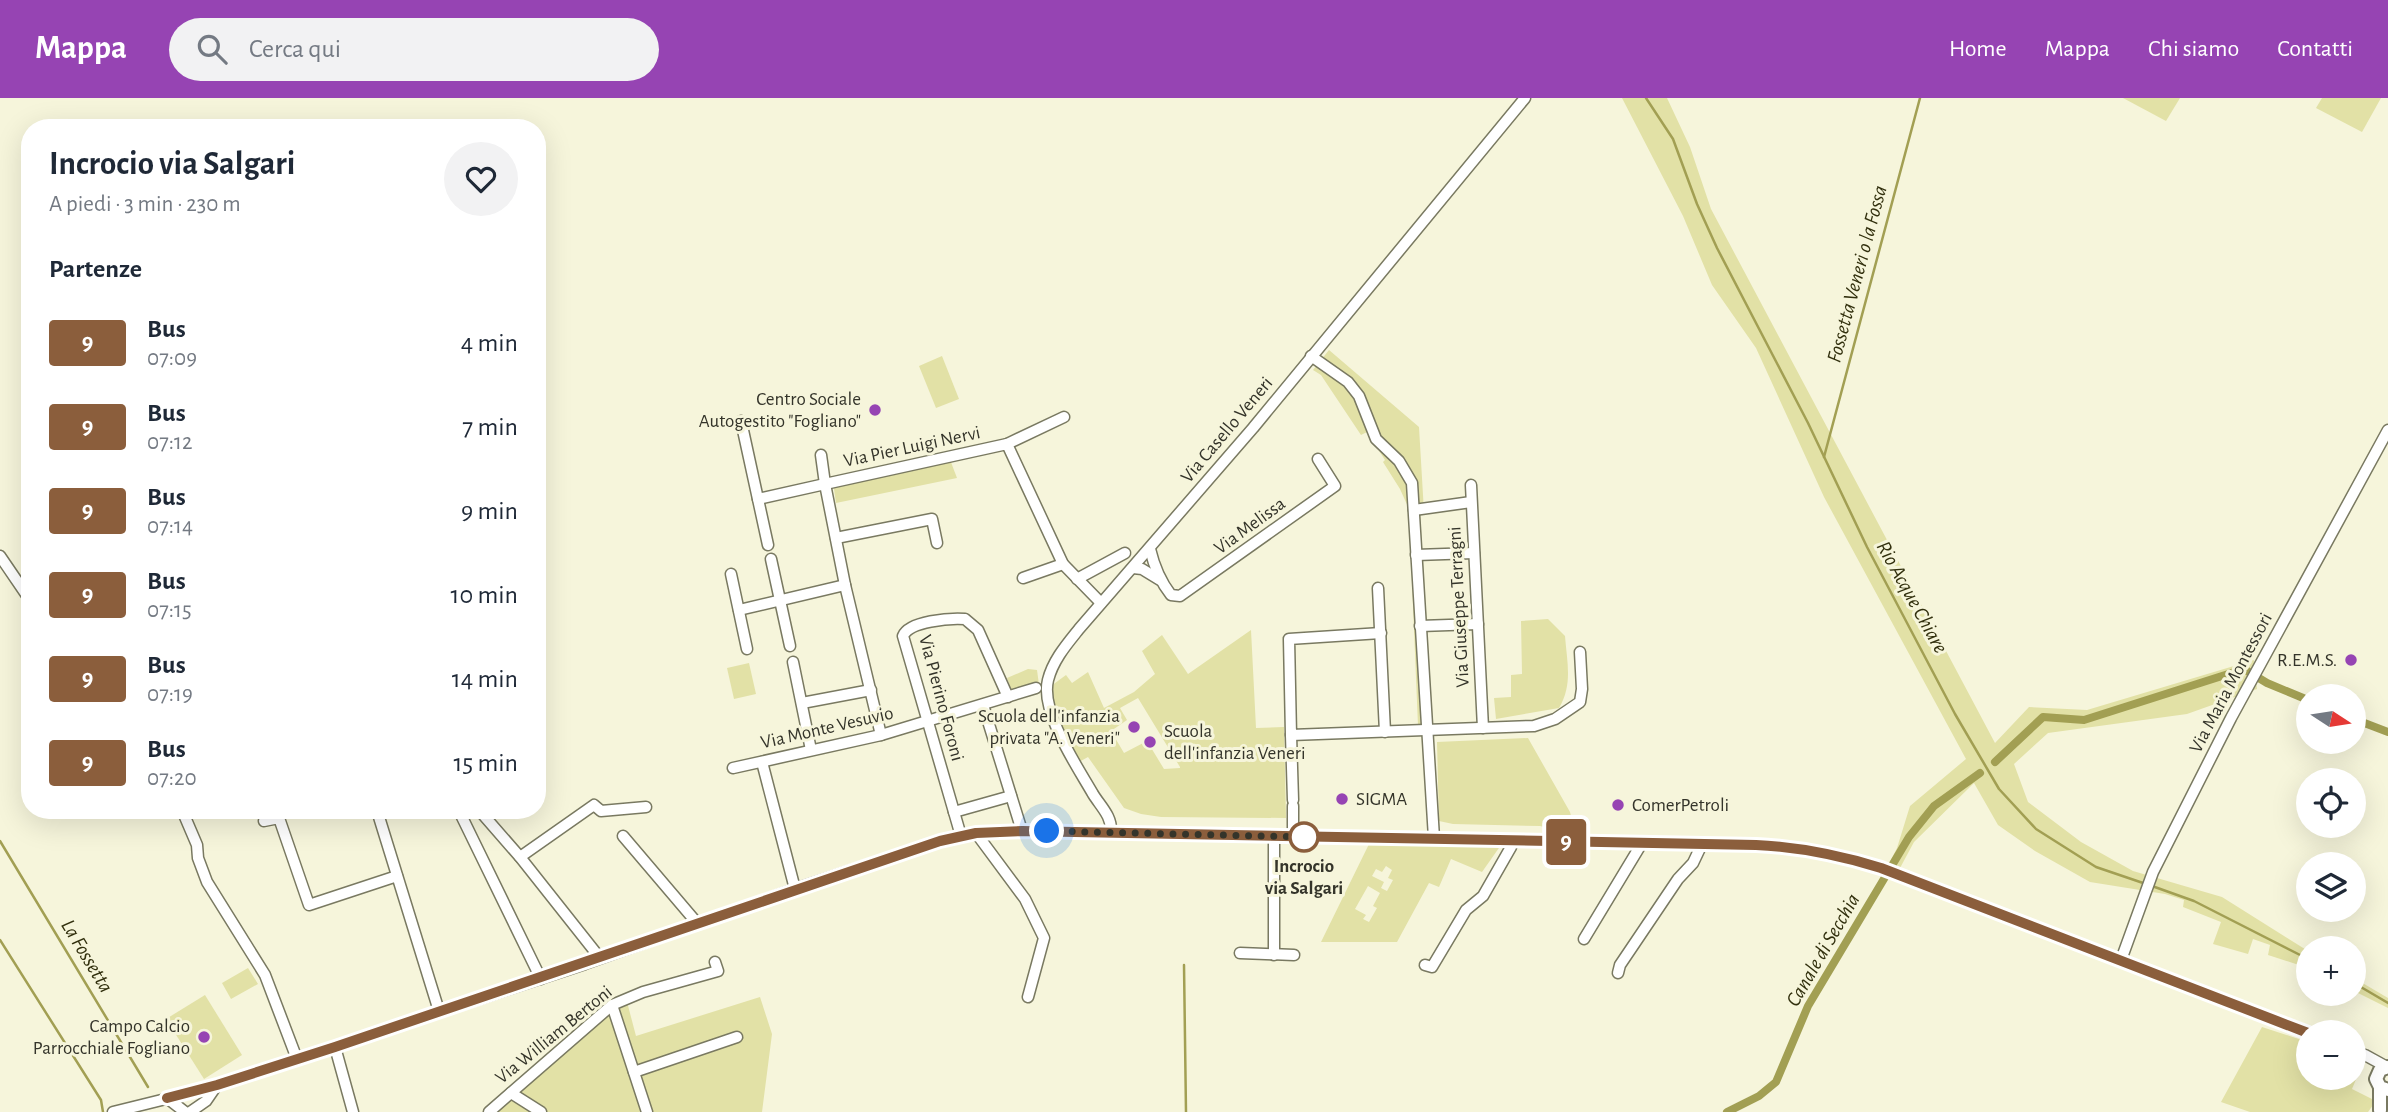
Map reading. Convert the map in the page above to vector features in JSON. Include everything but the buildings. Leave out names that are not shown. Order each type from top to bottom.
[{"type":"main road","points":[[2382,1107],[2380,1070],[2388,1067]]},
{"type":"street","name":"Via Casello Veneri","points":[[1111,832],[1111,820],[1100,805],[1049,711],[1046,698],[1048,678],[1056,659],[1525,98]]},
{"type":"street","points":[[1311,356],[1342,376],[1359,396],[1376,439],[1407,471],[1412,483],[1434,838]]},
{"type":"street","name":"Via Pier Luigi Nervi","points":[[758,499],[1007,444],[1064,417]]},
{"type":"street","points":[[741,421],[768,545]]},
{"type":"street","name":"Via Maria Montessori","points":[[2121,960],[2151,876],[2254,675],[2388,430]]},
{"type":"street","name":"Via Pier Luigi Nervi","points":[[1007,444],[1063,564],[1101,603]]},
{"type":"street","points":[[821,455],[845,586],[881,735]]},
{"type":"street","name":"Via Melissa","points":[[1133,568],[1142,569],[1161,580],[1171,595],[1181,596],[1335,486],[1318,460]]},
{"type":"street","name":"Via Giuseppe Terragni","points":[[1471,485],[1483,728]]},
{"type":"street","points":[[1414,510],[1471,502]]},
{"type":"street","points":[[836,538],[932,519],[937,543]]},
{"type":"street","points":[[1150,549],[1161,580]]},
{"type":"street","points":[[1077,579],[1125,553]]},
{"type":"street","points":[[1416,555],[1474,553]]},
{"type":"street","points":[[0,556],[21,587]]},
{"type":"street","points":[[771,559],[790,646]]},
{"type":"street","points":[[1023,578],[1063,564]]},
{"type":"street","points":[[731,575],[747,649]]},
{"type":"street","points":[[739,610],[845,586]]},
{"type":"street","points":[[1378,588],[1385,732]]},
{"type":"street","name":"Via Pierino Foroni","points":[[961,836],[903,636],[904,631],[950,618],[965,619],[978,631],[1008,697]]},
{"type":"street","points":[[1420,626],[1478,624]]},
{"type":"street","points":[[1293,836],[1289,639],[1381,633]]},
{"type":"street","points":[[1291,735],[1546,724],[1577,706],[1582,695],[1580,652]]},
{"type":"street","points":[[793,662],[811,750]]},
{"type":"street","name":"Via Monte Vesuvio","points":[[733,768],[881,735],[1037,688]]},
{"type":"street","points":[[802,703],[871,690]]},
{"type":"street","points":[[983,705],[1022,831]]},
{"type":"street","points":[[762,762],[795,889]]},
{"type":"street","points":[[954,813],[1011,796]]},
{"type":"street","points":[[520,857],[594,805],[601,811],[646,807]]},
{"type":"street","points":[[1099,832],[1102,815],[1100,805]]},
{"type":"street","points":[[186,819],[197,845],[198,858],[207,882],[265,975],[297,1059]]},
{"type":"street","points":[[264,821],[274,819]]},
{"type":"street","points":[[279,819],[309,905],[397,876]]},
{"type":"street","points":[[380,819],[439,1011]]},
{"type":"street","points":[[463,819],[541,979]]},
{"type":"street","points":[[487,819],[600,958]]},
{"type":"street","points":[[113,1112],[217,1085],[335,1047],[541,979],[795,889],[961,836],[1022,831],[1702,844],[1792,847],[1825,852],[1881,868],[2296,1028]]},
{"type":"street","points":[[976,833],[1025,899],[1044,938],[1028,997]]},
{"type":"street","points":[[623,835],[697,923]]},
{"type":"street","points":[[1274,836],[1274,954]]},
{"type":"street","points":[[1425,965],[1432,967],[1466,910],[1483,896],[1511,847],[1511,841]]},
{"type":"street","points":[[1584,939],[1642,843]]},
{"type":"street","points":[[1618,973],[1620,965],[1678,879],[1693,863],[1702,844]]},
{"type":"street","points":[[1240,953],[1294,955]]},
{"type":"street","name":"Via William Bertoni","points":[[489,1112],[612,1005],[643,992],[718,971],[715,962]]},
{"type":"street","points":[[612,1005],[647,1112]]},
{"type":"street","points":[[634,1072],[737,1037]]},
{"type":"street","points":[[335,1047],[353,1112]]},
{"type":"street","points":[[2366,1056],[2388,1067]]},
{"type":"street","points":[[2366,1062],[2382,1085]]},
{"type":"street","points":[[167,1098],[187,1112],[206,1101],[217,1085]]},
{"type":"street","points":[[511,1093],[541,1112]]},
{"type":"shaded area","points":[[1622,98],[1667,98],[1690,147],[1711,209],[1995,743],[2029,707],[2087,710],[2254,660],[2257,689],[2187,714],[2048,733],[2014,764],[2028,802],[2081,842],[2133,871],[2222,897],[2296,943],[2296,964],[2268,955],[2270,945],[2253,939],[2248,954],[2213,944],[2221,922],[2183,907],[2184,900],[2165,894],[2090,882],[2035,851],[1998,825],[1974,783],[1914,842],[1900,868],[1889,864],[1910,806],[1966,759],[1824,497],[1756,348],[1712,285],[1683,216]]},
{"type":"shaded area","points":[[2123,98],[2180,98],[2166,121]]},
{"type":"shaded area","points":[[2322,98],[2381,98],[2362,132],[2316,108]]},
{"type":"shaded area","points":[[1329,350],[1419,427],[1424,512],[1420,513],[1433,725],[1418,726],[1409,509],[1383,462],[1385,460],[1367,432],[1361,435],[1321,375],[1313,370]]},
{"type":"shaded area","points":[[942,356],[959,399],[936,408],[919,366]]},
{"type":"shaded area","points":[[949,457],[957,478],[836,503],[833,482]]},
{"type":"shaded area","points":[[1548,619],[1565,636],[1568,682],[1559,708],[1496,719],[1494,698],[1511,697],[1511,675],[1522,674],[1521,621]]},
{"type":"shaded area","points":[[1251,630],[1256,728],[1284,727],[1286,818],[1161,817],[1124,808],[1088,757],[1079,762],[1052,710],[1051,686],[1066,675],[1072,683],[1088,672],[1104,708],[1134,692],[1155,674],[1142,651],[1162,635],[1188,674]],"holes":[[[1138,698],[1180,768],[1164,769],[1147,741],[1124,753],[1111,731],[1127,720],[1120,708]]]},
{"type":"shaded area","points":[[749,663],[756,694],[734,699],[727,668]]},
{"type":"shaded area","points":[[1028,669],[1037,670],[1040,692],[1015,700],[1007,678]]},
{"type":"shaded area","points":[[1528,738],[1570,812],[1576,835],[1540,826],[1453,824],[1439,821],[1437,742]]},
{"type":"shaded area","points":[[1370,842],[1501,845],[1482,872],[1451,859],[1439,887],[1429,883],[1397,942],[1321,942]],"holes":[[[1386,866],[1392,870],[1388,878],[1393,880],[1387,891],[1381,888],[1384,882],[1372,876],[1376,869],[1382,872]],[[1368,886],[1380,893],[1373,906],[1377,908],[1369,922],[1363,919],[1366,915],[1355,909]]]},
{"type":"shaded area","points":[[248,968],[258,984],[231,999],[222,983]]},
{"type":"shaded area","points":[[2366,985],[2388,998],[2388,1008],[2366,997]]},
{"type":"shaded area","name":"Campo Calcio Parrocchiale Fogliano","points":[[205,995],[242,1055],[204,1079],[166,1019]]},
{"type":"shaded area","points":[[760,997],[772,1034],[762,1112],[489,1112],[626,998],[636,1036]]},
{"type":"shaded area","points":[[2262,1027],[2296,1038],[2296,1090],[2354,1090],[2376,1101],[2368,1112],[2250,1112],[2221,1102]]},
{"type":"waterway","name":"Rio Acque Chiare","points":[[1646,98],[1673,139],[1717,248],[1808,423],[1867,547],[1955,714],[1999,789],[2036,829],[2096,867],[2146,884]]},
{"type":"waterway","name":"Fossetta Veneri o la Fossa","points":[[1824,457],[1920,98]]},
{"type":"waterway","name":"Canale di Secchia","points":[[1995,762],[2043,717],[2084,720],[2244,669],[2267,683],[2296,695]]},
{"type":"waterway","name":"Canale di Secchia","points":[[2366,724],[2388,732]]},
{"type":"waterway","name":"Canale di Secchia","points":[[1727,1112],[1759,1096],[1776,1082],[1808,1006],[1909,837],[1934,806],[1980,773]]},
{"type":"waterway","name":"La Fossetta","points":[[0,841],[148,1087]]},
{"type":"waterway","name":"Rio Acque Chiare","points":[[2152,886],[2194,901],[2296,953]]},
{"type":"waterway","points":[[0,940],[101,1100],[103,1112]]},
{"type":"waterway","points":[[1184,965],[1186,1112]]},
{"type":"waterway","name":"Rio Acque Chiare","points":[[2366,990],[2388,1003]]},
{"type":"bus line","name":"9","points":[[167,1098],[217,1085],[541,979],[940,841],[976,833],[1022,831],[1756,845],[1825,852],[1881,868],[2296,1028]]},
{"type":"place","name":"Centro Sociale Autogestito \"Fogliano\"","points":[[875,410]]},
{"type":"place","name":"R.E.M.S.","points":[[2351,660]]},
{"type":"place","name":"Scuola dell'infanzia privata \"A. Veneri\"","points":[[1134,727]]},
{"type":"place","name":"Scuola dell'infanzia Veneri","points":[[1150,742]]},
{"type":"place","name":"SIGMA","points":[[1342,799]]},
{"type":"place","name":"ComerPetroli","points":[[1618,805]]},
{"type":"place","name":"Incrocio via Salgari","points":[[1304,837]]},
{"type":"place","name":"Campo Calcio Parrocchiale Fogliano","points":[[204,1037]]},
{"type":"route","points":[[1047,831],[1304,837]]}]
